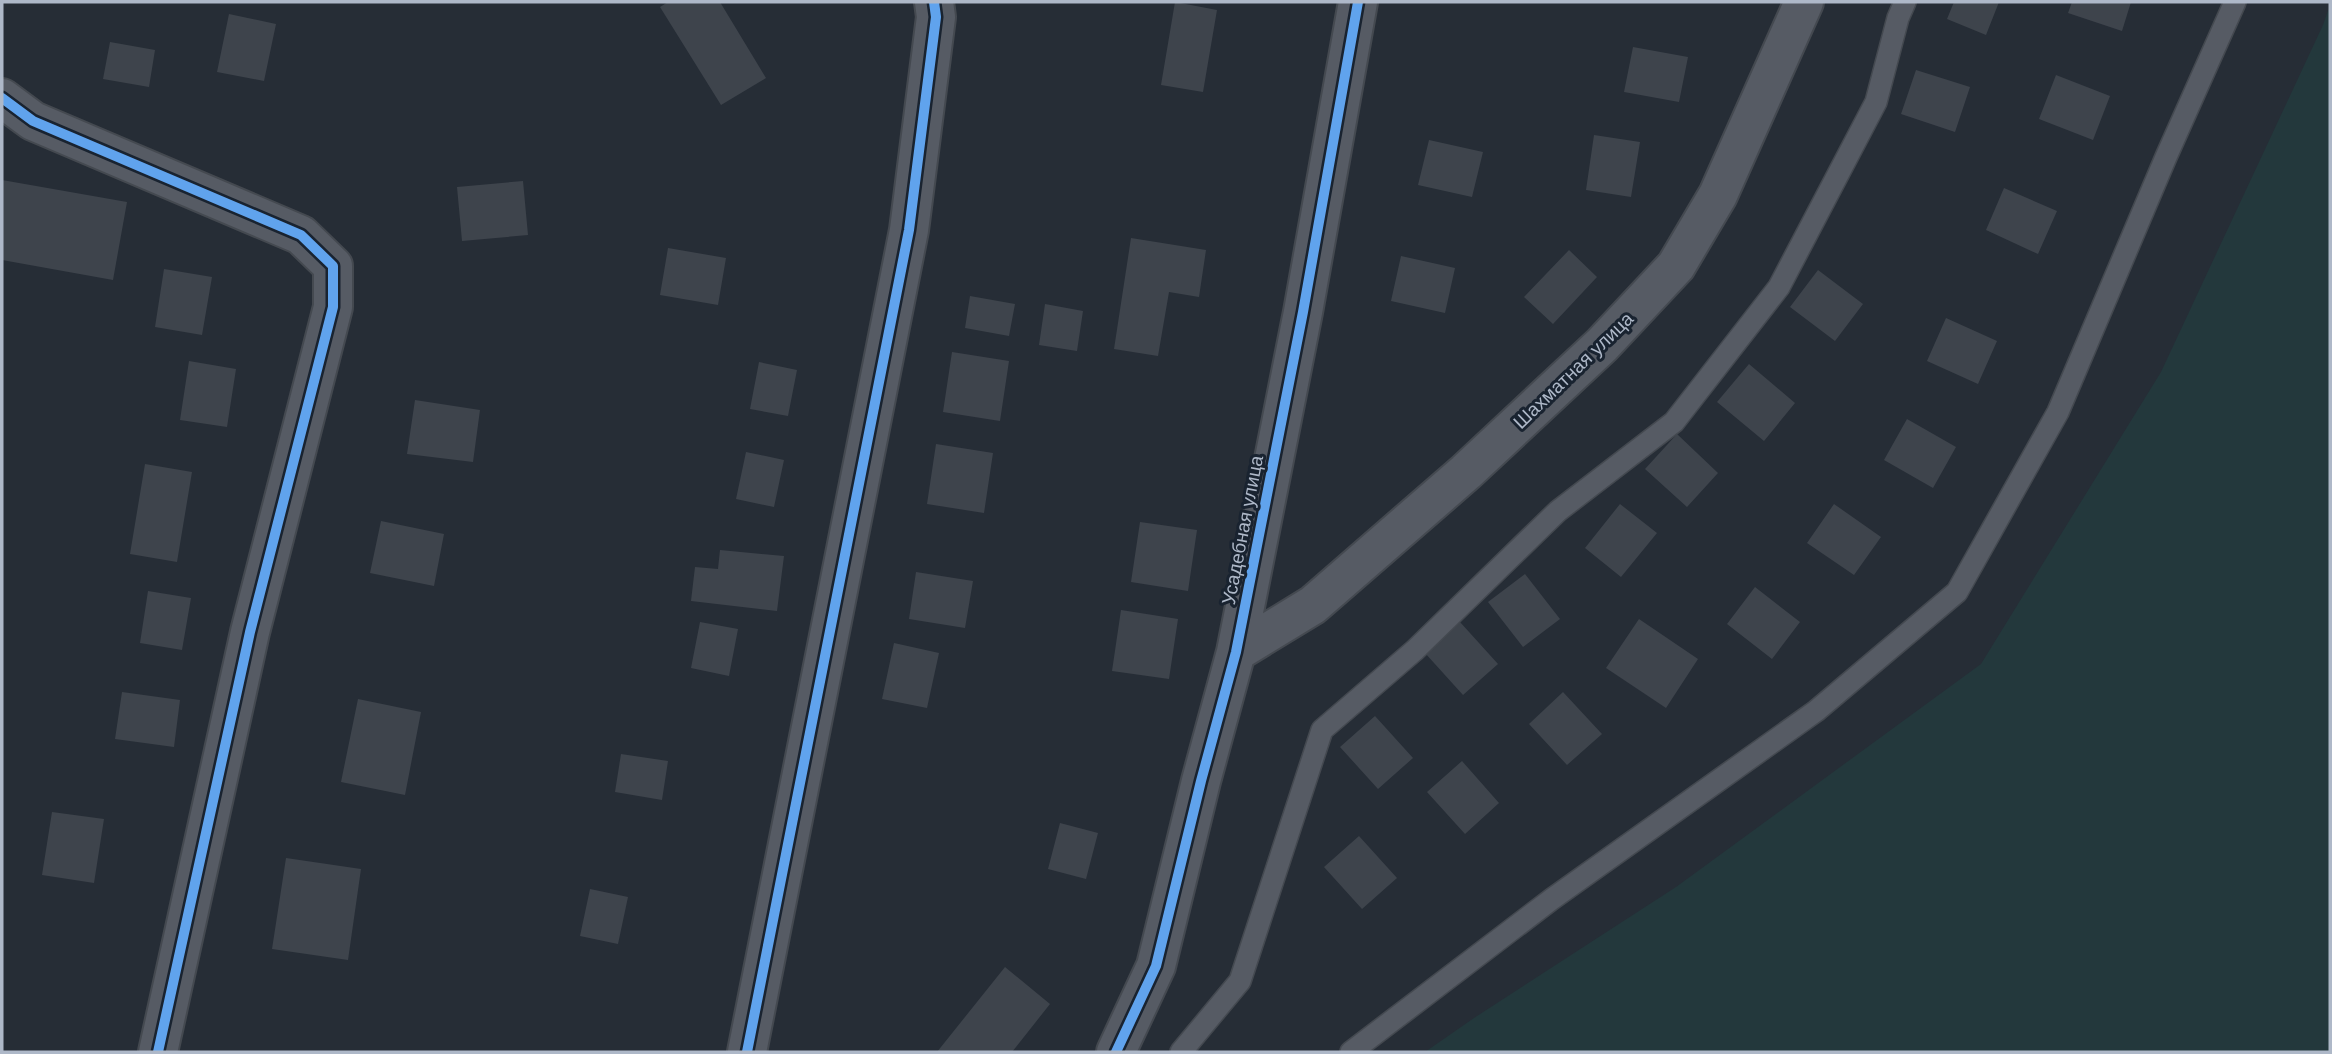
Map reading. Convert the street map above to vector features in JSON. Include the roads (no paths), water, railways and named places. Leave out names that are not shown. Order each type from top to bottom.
[{"type":"street","points":[[747,1052],[909,230],[936,17],[934,2]]},
{"type":"street","name":"Усадебная улица","points":[[1116,1052],[1156,966],[1236,652],[1303,312],[1358,2]]},
{"type":"street","name":"Шахматная улица","points":[[1236,652],[1313,605],[1466,472],[1602,345],[1676,266],[1718,195],[1804,2]]},
{"type":"street","points":[[2,98],[33,121],[300,235],[333,266],[333,307],[250,632],[158,1052]]},
{"type":"lane","points":[[1181,1052],[1240,981],[1322,730],[1415,650],[1558,511],[1674,422],[1779,287],[1876,102],[1898,18],[1905,2]]},
{"type":"lane","points":[[1351,1052],[1552,899],[1816,711],[1957,592],[2058,412],[2235,2]]}]
